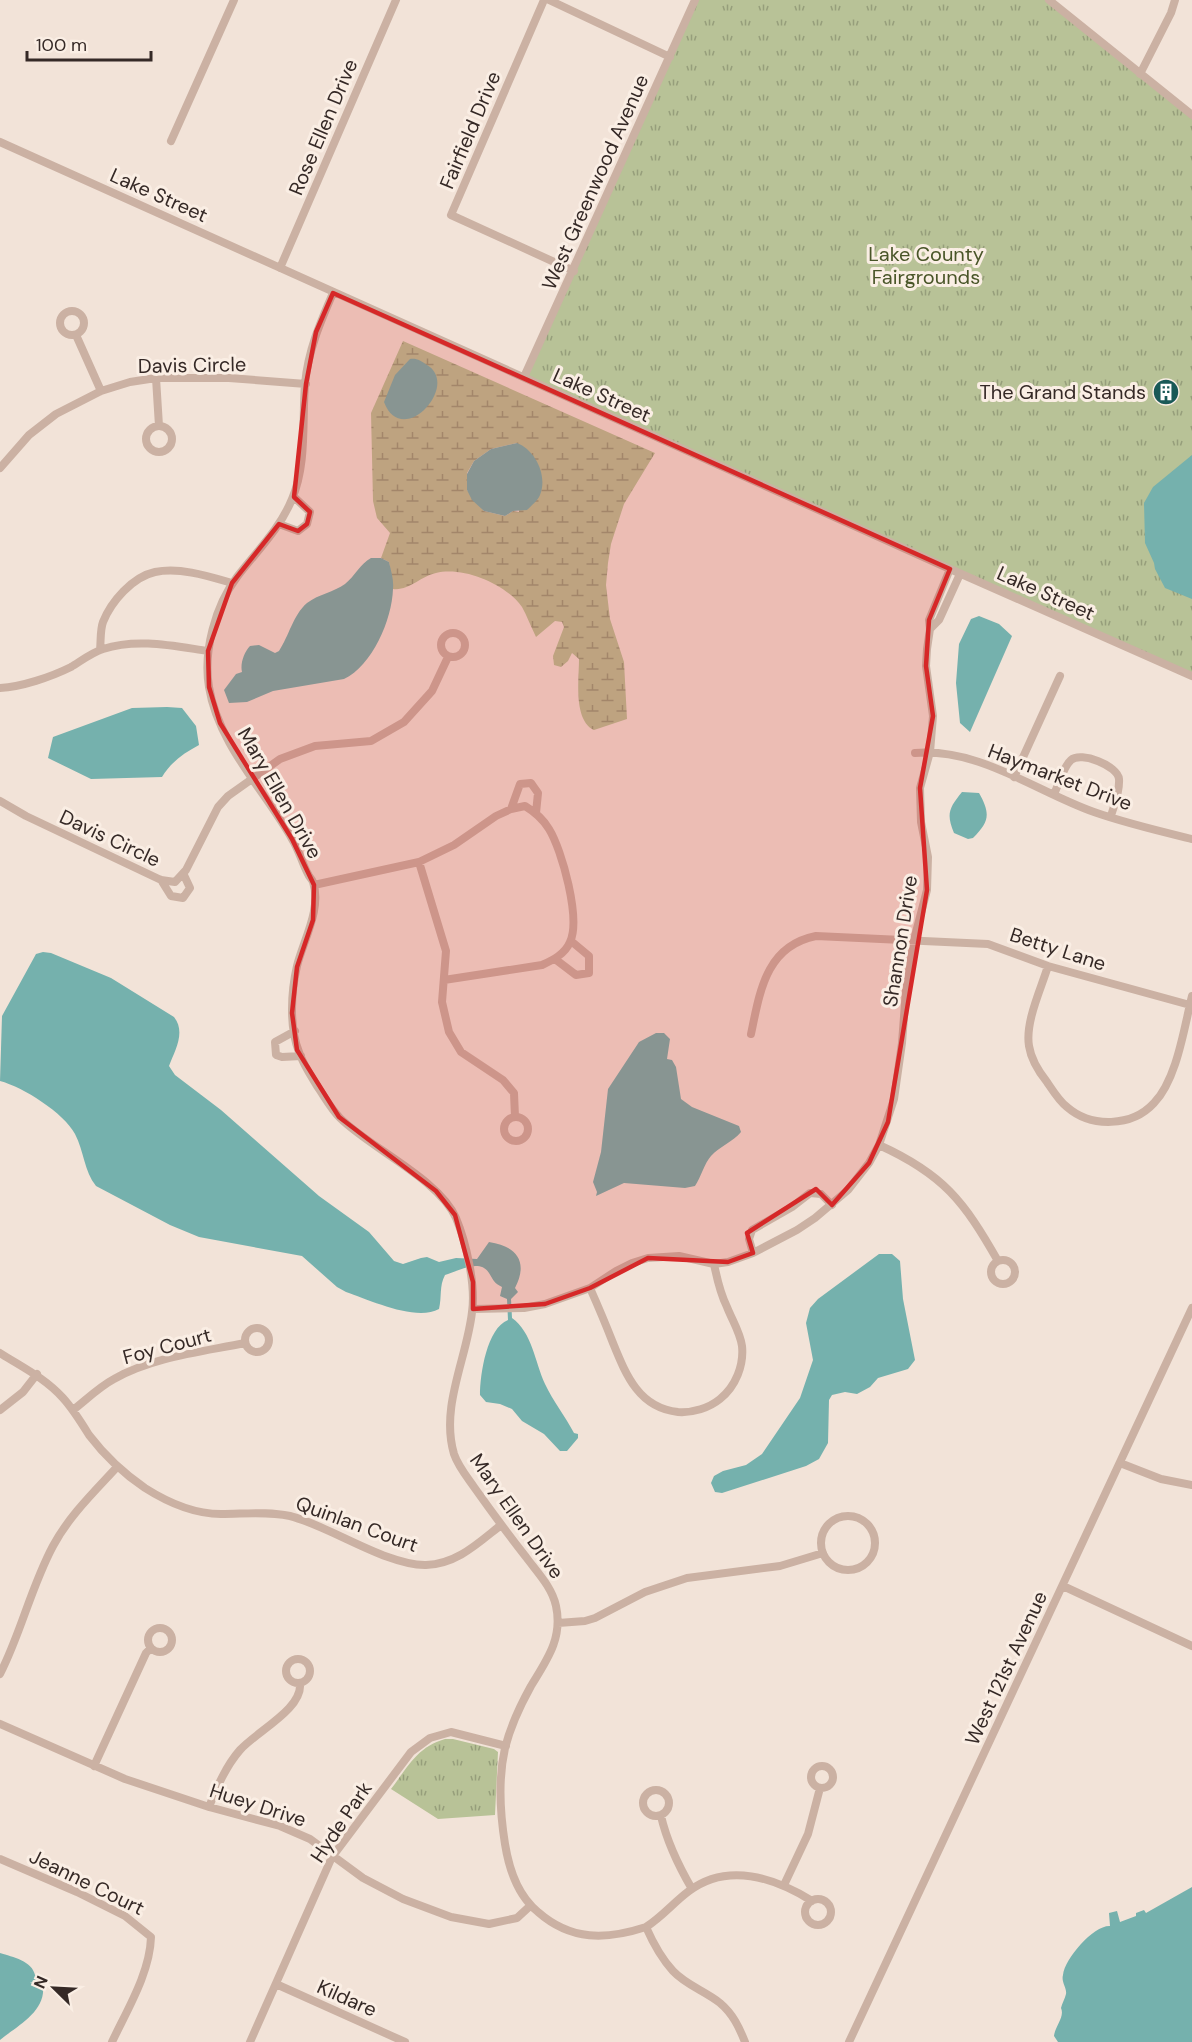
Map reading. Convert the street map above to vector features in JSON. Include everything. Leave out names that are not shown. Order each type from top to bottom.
[{"type":"street","points":[[171,141],[234,0]]},
{"type":"street","name":"Rose Ellen Drive","points":[[280,268],[396,0]]},
{"type":"street","name":"Fairfield Drive","points":[[544,0],[451,215],[574,271]]},
{"type":"street","points":[[549,0],[670,57]]},
{"type":"street","name":"West Greenwood Avenue","points":[[524,377],[695,0]]},
{"type":"street","points":[[1049,0],[1192,115]]},
{"type":"street","points":[[1140,74],[1175,0]]},
{"type":"street","name":"Lake Street","points":[[0,142],[1192,676]]},
{"type":"street","name":"Mary Ellen Drive","points":[[333,293],[316,332],[310,355],[300,467],[294,497],[279,524],[232,583],[220,609],[208,651],[209,687],[220,723],[251,778],[292,839],[314,885],[313,920],[297,967],[292,1013],[297,1050],[318,1087],[339,1117],[436,1191],[455,1215],[473,1282],[473,1309],[452,1408],[451,1433],[454,1455],[501,1525],[546,1583],[556,1607],[558,1623],[553,1652],[529,1690],[506,1746],[501,1780],[501,1814],[513,1876],[530,1906],[551,1924],[574,1933],[599,1936],[624,1934],[646,1927]]},
{"type":"street","points":[[76,335],[101,391]]},
{"type":"street","points":[[156,378],[159,426]]},
{"type":"street","name":"Davis Circle","points":[[0,468],[28,435],[56,414],[101,391],[130,382],[156,378],[229,378],[306,384]]},
{"type":"street","points":[[279,524],[298,531],[307,524],[310,512],[294,497]]},
{"type":"street","name":"Shannon Drive","points":[[473,1309],[524,1308],[545,1304],[590,1288],[616,1271],[648,1258],[679,1256],[714,1264],[728,1262],[753,1253],[797,1230],[832,1204],[859,1177],[879,1145],[894,1099],[903,1044],[906,990],[927,890],[928,856],[921,822],[920,788],[930,752],[933,716],[926,666],[929,620],[950,569]]},
{"type":"street","points":[[100,650],[102,624],[115,602],[133,583],[154,572],[183,572],[232,583]]},
{"type":"street","name":"Shannon Drive","points":[[930,629],[939,620],[960,574]]},
{"type":"street","points":[[0,688],[15,687],[68,668],[100,650],[124,644],[150,644],[208,651]]},
{"type":"street","points":[[161,880],[171,896],[183,898],[190,888],[183,873],[218,807],[228,796],[280,759],[315,746],[370,741],[404,722],[432,692],[448,657]]},
{"type":"street","points":[[1014,777],[1060,676]]},
{"type":"street","name":"Haymarket Drive","points":[[915,753],[930,752],[966,758],[1093,812],[1192,839]]},
{"type":"street","points":[[1054,794],[1072,758],[1082,756],[1114,768],[1119,777],[1119,785],[1110,816]]},
{"type":"street","points":[[512,809],[520,784],[531,783],[538,793],[536,813]]},
{"type":"street","name":"Davis Circle","points":[[0,801],[26,816],[161,880],[175,882],[183,873]]},
{"type":"street","points":[[314,885],[419,862],[454,845],[496,816],[512,809],[525,806],[536,813],[557,844],[572,900],[574,920],[571,941],[565,951],[542,965],[444,980]]},
{"type":"street","points":[[419,862],[446,951],[442,1002],[450,1032],[461,1052],[503,1080],[513,1093],[515,1117]]},
{"type":"street","name":"Betty Lane","points":[[751,1034],[760,991],[768,972],[786,948],[801,939],[816,936],[988,944],[1048,966],[1191,1000]]},
{"type":"street","points":[[555,959],[576,975],[589,973],[589,956],[571,941]]},
{"type":"street","points":[[1048,966],[1030,1024],[1029,1047],[1038,1069],[1058,1098],[1066,1107],[1091,1120],[1104,1122],[1126,1120],[1154,1104],[1165,1088],[1173,1068],[1191,1000]]},
{"type":"street","points":[[294,1031],[275,1042],[276,1054],[282,1057],[301,1056]]},
{"type":"street","points":[[879,1145],[907,1158],[939,1180],[966,1208],[998,1261]]},
{"type":"street","points":[[753,1253],[749,1239],[752,1230],[792,1207],[810,1193],[821,1194],[832,1204]]},
{"type":"street","points":[[590,1288],[624,1369],[636,1389],[652,1404],[662,1409],[693,1411],[715,1403],[725,1395],[739,1372],[742,1360],[740,1334],[720,1292],[714,1264]]},
{"type":"street","name":"West 121st Avenue","points":[[849,2042],[1192,1308]]},
{"type":"street","name":"Foy Court","points":[[73,1410],[111,1380],[131,1370],[245,1343]]},
{"type":"street","name":"Quinlan Court","points":[[0,1353],[37,1374],[51,1385],[117,1467],[147,1490],[187,1509],[220,1514],[260,1513],[290,1516],[397,1559],[418,1565],[437,1564],[457,1557],[501,1525]]},
{"type":"street","points":[[0,1410],[23,1392],[37,1374]]},
{"type":"street","points":[[1120,1463],[1161,1479],[1192,1485]]},
{"type":"street","points":[[0,1674],[12,1650],[33,1590],[54,1544],[69,1522],[117,1467]]},
{"type":"street","points":[[849,1516],[866,1522],[871,1529],[874,1538],[872,1555],[860,1567],[843,1570],[828,1561],[823,1553],[822,1536],[832,1521],[849,1516]]},
{"type":"street","points":[[558,1623],[595,1618],[645,1592],[687,1578],[780,1566],[823,1553]]},
{"type":"street","points":[[1063,1586],[1192,1646]]},
{"type":"street","points":[[94,1767],[146,1653],[151,1647]]},
{"type":"street","points":[[209,1807],[232,1760],[249,1741],[295,1703],[300,1683]]},
{"type":"street","name":"Huey Drive","points":[[0,1724],[125,1779],[209,1807],[280,1826],[310,1839],[363,1878],[403,1899],[451,1917],[489,1924],[517,1918],[530,1906]]},
{"type":"street","name":"Hyde Park","points":[[250,2042],[332,1857],[411,1752],[430,1738],[451,1732],[506,1746]]},
{"type":"street","points":[[784,1885],[808,1834],[820,1788]]},
{"type":"street","points":[[661,1816],[679,1866],[692,1889]]},
{"type":"street","name":"Jeanne Court","points":[[0,1859],[77,1892],[124,1916],[152,1937],[151,1951],[140,1980],[112,2042]]},
{"type":"street","points":[[745,2042],[738,2024],[719,2002],[702,1993],[674,1971],[657,1950],[646,1927],[692,1889],[712,1880],[742,1875],[764,1878],[784,1885],[812,1901]]},
{"type":"street","name":"Kildare","points":[[276,1984],[392,2039],[405,2042]]},
{"type":"highlighted area","points":[[333,293],[950,569],[929,620],[926,666],[933,716],[920,788],[927,890],[888,1122],[869,1163],[832,1205],[816,1189],[747,1233],[753,1253],[728,1262],[648,1258],[590,1288],[545,1304],[473,1309],[473,1282],[455,1215],[436,1191],[339,1117],[297,1050],[292,1013],[297,967],[313,920],[314,885],[292,839],[220,723],[209,687],[208,651],[232,583],[279,524],[298,531],[307,524],[310,512],[294,497],[306,384],[316,332]]},
{"type":"green space","name":"Lake County Fairgrounds","points":[[694,0],[1049,0],[1192,113],[1192,676],[524,379]]},
{"type":"green space","points":[[403,341],[655,453],[624,504],[611,544],[608,563],[606,585],[610,619],[624,662],[627,719],[594,730],[587,725],[580,708],[579,659],[572,653],[561,667],[554,665],[553,656],[564,627],[562,622],[555,621],[536,637],[522,607],[506,591],[495,584],[459,572],[447,572],[436,573],[404,588],[393,589],[389,562],[381,558],[390,533],[377,518],[373,501],[371,413]],"holes":[[[517,443],[519,512],[513,511],[505,516],[484,511],[467,490],[467,473],[474,461],[491,449]]]},
{"type":"green space","points":[[445,1739],[494,1749],[498,1752],[495,1815],[438,1819],[391,1789],[420,1753],[427,1747]]},
{"type":"water","points":[[410,359],[417,359],[436,374],[437,386],[433,398],[425,409],[414,417],[403,419],[392,415],[384,402],[395,375]]},
{"type":"water","points":[[517,443],[529,451],[538,464],[542,479],[540,495],[527,510],[513,511],[505,516],[484,511],[472,500],[467,490],[467,474],[474,461],[491,449]]},
{"type":"water","points":[[1192,455],[1192,599],[1165,588],[1155,569],[1145,543],[1144,503],[1153,487]]},
{"type":"water","points":[[371,558],[381,558],[389,562],[393,589],[389,614],[379,641],[363,664],[344,679],[273,691],[247,702],[229,703],[224,690],[236,674],[242,672],[243,658],[250,646],[259,645],[275,653],[279,651],[302,608],[316,597],[345,584]]},
{"type":"water","points":[[979,616],[999,624],[1012,636],[970,732],[960,723],[956,683],[959,644],[971,619]]},
{"type":"water","points":[[132,708],[182,708],[196,726],[199,745],[178,758],[162,777],[91,779],[48,758],[53,737]]},
{"type":"water","points":[[962,792],[979,793],[987,812],[982,827],[973,838],[968,839],[954,833],[950,821],[950,811]]},
{"type":"water","points":[[51,953],[111,978],[174,1017],[179,1035],[169,1066],[175,1075],[221,1110],[319,1196],[369,1232],[394,1261],[403,1264],[427,1257],[439,1262],[456,1258],[477,1259],[489,1242],[513,1251],[521,1270],[515,1288],[518,1292],[511,1299],[512,1318],[529,1339],[545,1384],[574,1433],[578,1434],[578,1438],[567,1451],[560,1451],[544,1434],[522,1421],[512,1409],[486,1402],[480,1395],[483,1364],[490,1342],[495,1332],[508,1320],[507,1299],[500,1296],[502,1287],[494,1282],[489,1273],[480,1266],[468,1267],[445,1275],[439,1309],[418,1313],[406,1311],[346,1292],[337,1287],[302,1256],[199,1237],[170,1225],[96,1186],[70,1126],[42,1102],[0,1081],[2,1016],[36,954]]},
{"type":"water","points":[[656,1033],[664,1033],[670,1039],[667,1059],[672,1060],[676,1067],[681,1099],[692,1107],[739,1126],[741,1132],[711,1156],[695,1186],[685,1188],[624,1183],[596,1196],[597,1192],[593,1182],[601,1152],[608,1089],[639,1042]]},
{"type":"water","points":[[879,1254],[892,1254],[900,1261],[903,1299],[915,1360],[908,1369],[878,1378],[870,1387],[857,1394],[845,1392],[832,1395],[829,1400],[828,1443],[819,1459],[806,1466],[722,1493],[715,1492],[711,1483],[714,1476],[723,1471],[746,1465],[762,1454],[800,1398],[813,1360],[806,1323],[810,1308],[818,1299]]},
{"type":"water","points":[[1192,1887],[1192,2042],[1058,2042],[1054,2036],[1066,1994],[1063,1975],[1069,1960],[1081,1944],[1096,1931],[1110,1926],[1109,1913],[1117,1911],[1120,1922],[1144,1910],[1146,1913]]},
{"type":"water","points":[[0,1953],[21,1960],[30,1966],[35,1975],[41,1978],[43,1989],[38,2007],[24,2022],[0,2040]]},
{"type":"place","name":"The Grand Stands","points":[[1166,392]]}]
